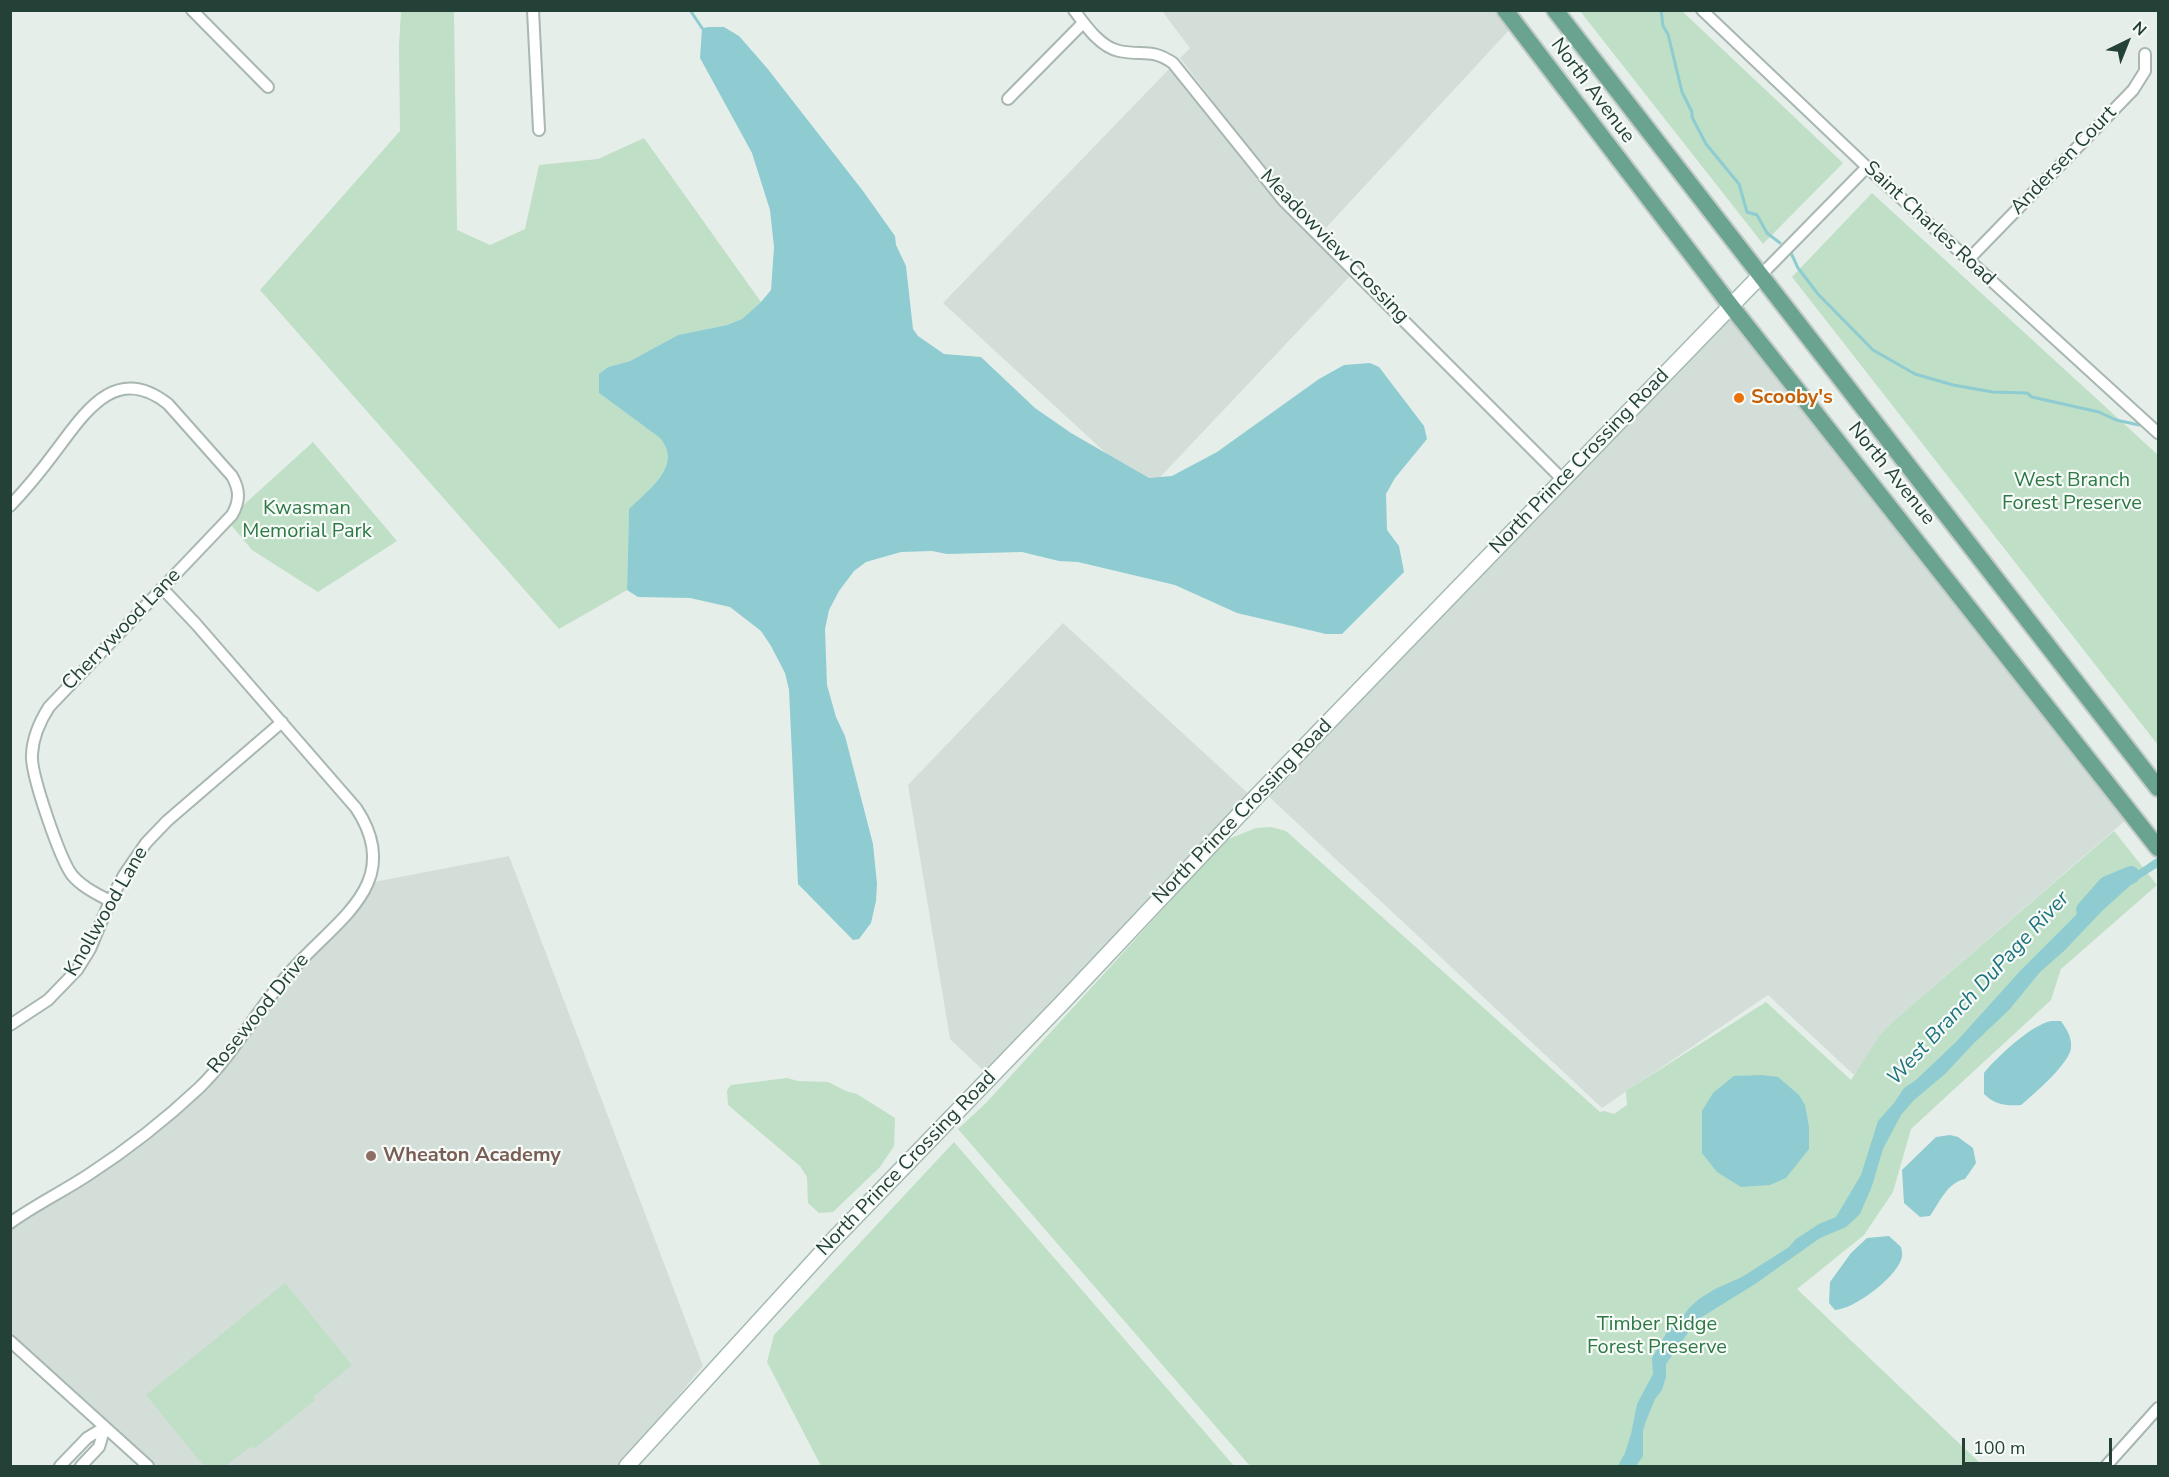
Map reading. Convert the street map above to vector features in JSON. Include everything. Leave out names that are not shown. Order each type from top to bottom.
[{"type":"main road","name":"North Avenue","points":[[1505,10],[1731,306],[2156,845]]},
{"type":"main road","name":"North Avenue","points":[[1555,10],[1762,274],[2158,788]]},
{"type":"street","points":[[192,10],[268,87]]},
{"type":"street","points":[[533,10],[539,130]]},
{"type":"street","name":"Meadowview Crossing","points":[[1074,10],[1101,42],[1118,51],[1161,55],[1173,63],[1284,201],[1563,480]]},
{"type":"street","name":"Saint Charles Road","points":[[1702,10],[1968,260],[2158,433]]},
{"type":"street","points":[[1008,99],[1083,23]]},
{"type":"street","name":"Andersen Court","points":[[1968,260],[2133,90],[2145,71],[2145,54]]},
{"type":"street","name":"North Prince Crossing Road","points":[[627,1467],[834,1239],[1062,1003],[1255,798],[1867,166]]},
{"type":"street","name":"Cherrywood Lane","points":[[10,506],[45,466],[90,406],[109,394],[129,388],[156,396],[168,404],[232,476],[238,490],[238,501],[232,515],[49,707],[38,728],[31,756],[38,788],[67,867],[78,882],[110,901]]},
{"type":"street","name":"Rosewood Drive","points":[[10,1223],[121,1153],[194,1092],[234,1049],[290,972],[363,895],[371,871],[373,851],[363,819],[282,722],[162,588]]},
{"type":"street","name":"Knollwood Lane","points":[[10,1025],[48,1000],[77,970],[101,927],[110,901],[134,860],[158,830],[282,722]]},
{"type":"street","points":[[10,1341],[148,1467]]},
{"type":"street","points":[[2106,1467],[2158,1408]]},
{"type":"street","points":[[60,1467],[87,1438],[105,1427]]},
{"type":"street","points":[[81,1467],[99,1447],[105,1427]]},
{"type":"shaded area","points":[[1499,10],[1512,27],[1323,231],[1280,189],[1180,58],[1190,48],[1162,11]]},
{"type":"shaded area","points":[[1172,66],[1267,190],[1352,274],[1147,491],[943,303]]},
{"type":"shaded area","points":[[1730,312],[2128,818],[1896,1019],[1854,1075],[1768,995],[1602,1108],[1265,793]]},
{"type":"shaded area","points":[[1063,623],[1251,796],[988,1075],[950,1039],[908,785]]},
{"type":"shaded area","name":"Wheaton Academy","points":[[509,856],[703,1366],[620,1466],[157,1466],[11,1335],[11,1228],[211,1082],[253,1032],[278,992],[346,921],[374,882]]},
{"type":"green space","points":[[454,10],[457,230],[490,245],[525,229],[539,165],[598,159],[644,138],[761,302],[742,319],[727,325],[678,335],[630,361],[608,367],[599,374],[599,393],[660,438],[666,448],[668,458],[661,476],[629,509],[627,590],[559,629],[260,290],[400,131],[401,11]]},
{"type":"green space","points":[[1580,11],[1682,11],[1843,163],[1763,244]]},
{"type":"green space","name":"West Branch Forest Preserve","points":[[1872,193],[2158,455],[2158,745],[1792,277]]},
{"type":"green space","name":"Kwasman Memorial Park","points":[[313,442],[397,541],[318,592],[252,550],[227,520]]},
{"type":"green space","name":"Timber Ridge Forest Preserve","points":[[1271,827],[1286,831],[1600,1112],[1614,1114],[1627,1105],[1626,1091],[1766,1002],[1851,1080],[1880,1035],[1896,1019],[2114,831],[2157,885],[2061,969],[2051,1000],[1911,1129],[1893,1192],[1864,1235],[1797,1289],[1983,1466],[1250,1466],[958,1129],[986,1103],[1226,840],[1256,828]]},
{"type":"green space","points":[[787,1078],[798,1081],[828,1082],[857,1094],[895,1118],[894,1146],[880,1167],[833,1212],[819,1213],[808,1203],[807,1177],[800,1166],[728,1105],[727,1090],[731,1085]]},
{"type":"green space","points":[[954,1142],[1234,1466],[821,1466],[767,1362],[774,1335]]},
{"type":"green space","points":[[285,1283],[352,1365],[313,1397],[315,1400],[254,1449],[251,1446],[226,1466],[204,1466],[146,1395]]},
{"type":"water","points":[[724,27],[739,36],[767,68],[863,191],[895,236],[896,245],[906,266],[913,329],[918,336],[944,354],[981,357],[1035,408],[1071,433],[1149,478],[1172,476],[1217,452],[1319,379],[1344,365],[1370,363],[1379,367],[1424,426],[1427,439],[1395,478],[1386,494],[1387,530],[1399,546],[1404,572],[1342,634],[1326,634],[1237,613],[1175,585],[1078,562],[1059,561],[1022,552],[947,554],[932,551],[901,552],[866,562],[854,571],[839,591],[829,610],[825,629],[827,685],[836,717],[845,736],[873,844],[877,884],[871,923],[859,939],[853,940],[798,884],[789,690],[785,673],[771,646],[761,631],[730,607],[690,598],[638,597],[627,590],[629,509],[661,476],[668,458],[666,448],[660,438],[599,393],[599,374],[608,367],[630,361],[678,335],[727,325],[742,319],[771,290],[774,247],[770,210],[752,153],[700,58],[702,28]]},
{"type":"water","points":[[2158,857],[2158,867],[2134,882],[2102,911],[2064,951],[2040,972],[2009,1010],[1901,1115],[1883,1149],[1872,1186],[1860,1214],[1846,1227],[1820,1238],[1755,1284],[1697,1320],[1666,1364],[1666,1377],[1662,1390],[1655,1399],[1643,1430],[1643,1456],[1636,1466],[1618,1466],[1631,1434],[1637,1404],[1653,1374],[1652,1358],[1672,1323],[1685,1314],[1699,1299],[1742,1277],[1789,1247],[1796,1239],[1819,1224],[1836,1217],[1861,1175],[1878,1121],[1904,1088],[1916,1080],[1956,1042],[2021,970],[2115,878],[2122,874],[2136,872]]},
{"type":"water","points":[[2051,1021],[2061,1021],[2071,1040],[2069,1054],[2058,1070],[2021,1105],[2001,1104],[1988,1098],[1984,1094],[1984,1073],[2024,1035]]},
{"type":"water","points":[[1734,1076],[1778,1077],[1799,1095],[1805,1105],[1809,1127],[1809,1149],[1786,1178],[1770,1185],[1741,1187],[1717,1172],[1702,1153],[1702,1111],[1713,1093]]},
{"type":"water","points":[[1950,1135],[1958,1137],[1973,1148],[1976,1163],[1965,1179],[1949,1189],[1930,1216],[1920,1217],[1904,1203],[1902,1170],[1936,1137]]},
{"type":"water","points":[[1889,1236],[1901,1247],[1902,1257],[1897,1268],[1882,1284],[1862,1299],[1835,1310],[1829,1303],[1830,1282],[1851,1253],[1867,1238]]},
{"type":"waterway","points":[[690,10],[702,28]]},
{"type":"waterway","points":[[1661,10],[1663,26],[1668,34],[1682,92],[1692,112],[1692,117],[1706,144],[1739,184],[1747,212],[1757,215],[1767,233],[1780,243]]},
{"type":"waterway","points":[[1791,253],[1798,268],[1818,294],[1873,350],[1915,374],[1953,385],[1993,392],[2027,393],[2032,397],[2099,412],[2116,420],[2139,425]]},
{"type":"waterway","name":"West Branch DuPage River","points":[[2085,910],[2107,885],[2131,875]]},
{"type":"place","name":"Scooby's","points":[[1739,398]]},
{"type":"place","name":"Wheaton Academy","points":[[371,1156]]}]
